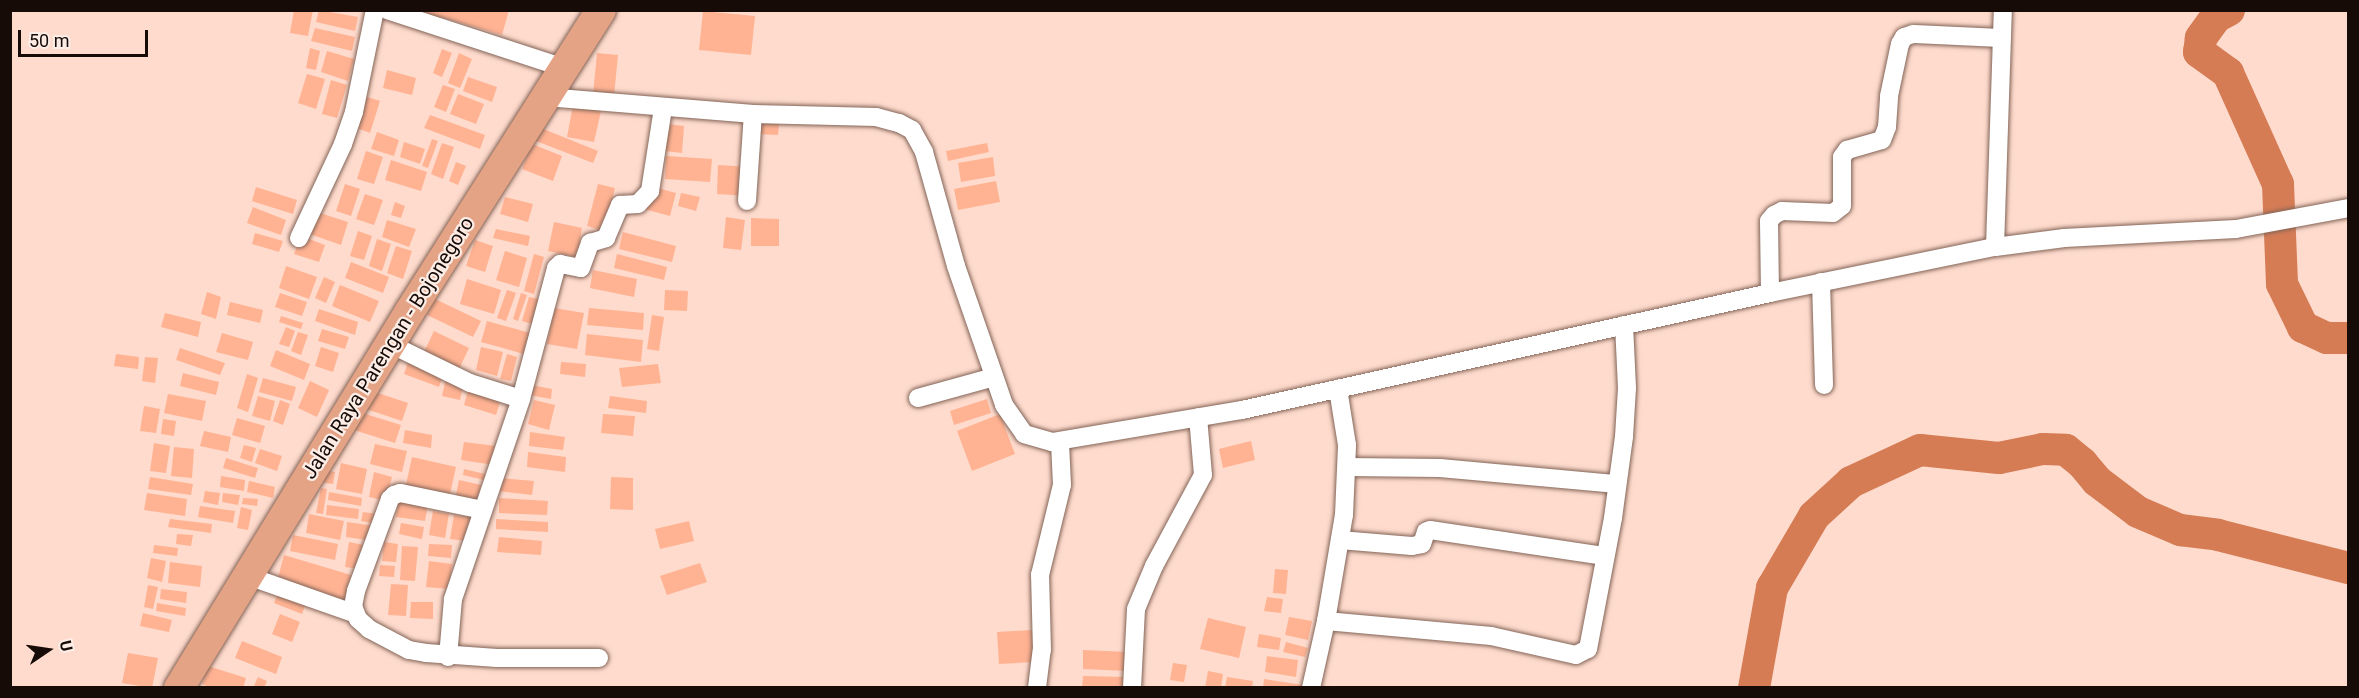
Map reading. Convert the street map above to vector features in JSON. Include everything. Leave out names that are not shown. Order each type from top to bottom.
[{"type":"main road","name":"Jalan Raya Parengan - Bojonegoro","points":[[179,687],[390,344],[601,10]]},
{"type":"street","points":[[299,238],[343,144],[354,112],[375,10]]},
{"type":"street","points":[[387,10],[428,16],[564,68]]},
{"type":"street","points":[[1995,248],[2003,10]]},
{"type":"street","points":[[1770,293],[1769,221],[1782,211],[1833,213],[1842,206],[1842,157],[1847,150],[1882,140],[1887,127],[1893,75],[1904,37],[1913,34],[2002,38]]},
{"type":"street","points":[[546,97],[753,114],[876,117],[898,123],[912,130],[924,152],[956,266],[1004,405],[1024,434],[1034,439],[1060,442],[1338,389],[1821,282],[1995,248],[2064,238],[2236,229],[2349,208]]},
{"type":"street","points":[[448,657],[453,599],[521,399],[558,265],[581,268],[590,243],[606,238],[620,205],[638,204],[650,191],[663,108]]},
{"type":"street","points":[[747,201],[753,114]]},
{"type":"street","points":[[1821,282],[1824,385]]},
{"type":"street","points":[[1326,621],[1491,636],[1576,655],[1588,650],[1617,484],[1627,388],[1624,325]]},
{"type":"street","points":[[390,344],[471,383],[521,399]]},
{"type":"street","points":[[918,398],[994,377]]},
{"type":"street","points":[[1311,687],[1326,621],[1340,540],[1347,467],[1338,389]]},
{"type":"street","points":[[1132,687],[1136,609],[1154,566],[1203,475],[1198,417]]},
{"type":"street","points":[[1037,687],[1042,650],[1040,575],[1062,485],[1060,442]]},
{"type":"street","points":[[1347,467],[1450,469],[1617,484]]},
{"type":"street","points":[[483,510],[400,493],[394,495],[390,499],[356,591],[353,606],[356,614],[369,629],[409,650],[448,657],[600,658]]},
{"type":"street","points":[[1340,540],[1412,546],[1422,544],[1426,532],[1430,530],[1605,556]]},
{"type":"street","points":[[248,576],[356,614]]},
{"type":"building","points":[[294,10],[313,10],[308,36],[290,33]]},
{"type":"building","points":[[319,10],[358,17],[355,31],[316,22]]},
{"type":"building","points":[[420,10],[509,10],[502,35],[441,17],[439,22],[419,15]]},
{"type":"building","points":[[703,11],[755,16],[751,55],[699,50]]},
{"type":"building","points":[[315,28],[355,37],[352,51],[311,41]]},
{"type":"building","points":[[310,48],[320,51],[316,70],[306,68]]},
{"type":"building","points":[[442,49],[452,53],[442,77],[433,73]]},
{"type":"building","points":[[327,51],[354,59],[348,81],[321,72]]},
{"type":"building","points":[[459,53],[472,59],[460,88],[448,83]]},
{"type":"building","points":[[597,53],[618,55],[614,96],[593,94]]},
{"type":"building","points":[[387,70],[416,78],[412,95],[383,88]]},
{"type":"building","points":[[307,74],[325,79],[316,109],[298,103]]},
{"type":"building","points":[[468,77],[497,87],[492,102],[463,91]]},
{"type":"building","points":[[331,80],[347,85],[337,118],[322,114]]},
{"type":"building","points":[[443,85],[455,89],[446,112],[434,107]]},
{"type":"building","points":[[458,94],[484,104],[476,124],[450,114]]},
{"type":"building","points":[[364,96],[380,101],[370,133],[354,127]]},
{"type":"building","points":[[573,105],[601,111],[594,142],[567,137]]},
{"type":"building","points":[[430,115],[485,135],[480,149],[424,128]]},
{"type":"building","points":[[758,123],[779,124],[778,135],[758,134]]},
{"type":"building","points":[[667,124],[684,126],[682,153],[665,151]]},
{"type":"building","points":[[541,128],[598,151],[593,163],[536,141]]},
{"type":"building","points":[[377,132],[399,140],[394,156],[371,149]]},
{"type":"building","points":[[432,139],[438,141],[428,168],[422,166]]},
{"type":"building","points":[[404,142],[425,149],[420,164],[400,157]]},
{"type":"building","points":[[442,143],[454,147],[443,179],[431,174]]},
{"type":"building","points":[[987,143],[989,152],[948,161],[946,151]]},
{"type":"building","points":[[532,144],[562,156],[553,181],[522,169]]},
{"type":"building","points":[[366,151],[383,157],[374,184],[357,179]]},
{"type":"building","points":[[666,156],[712,159],[710,182],[665,179]]},
{"type":"building","points":[[993,157],[995,176],[961,182],[958,163]]},
{"type":"building","points":[[391,160],[427,172],[421,191],[385,180]]},
{"type":"building","points":[[456,162],[466,166],[458,185],[449,181]]},
{"type":"building","points":[[718,165],[751,167],[749,196],[717,194]]},
{"type":"building","points":[[996,181],[1000,202],[958,210],[954,189]]},
{"type":"building","points":[[345,184],[360,189],[351,216],[336,211]]},
{"type":"building","points":[[598,184],[615,188],[604,231],[587,226]]},
{"type":"building","points":[[650,186],[676,193],[670,216],[644,209]]},
{"type":"building","points":[[256,187],[297,200],[293,214],[252,201]]},
{"type":"building","points":[[681,193],[700,197],[696,211],[678,206]]},
{"type":"building","points":[[365,194],[383,200],[374,225],[356,219]]},
{"type":"building","points":[[505,197],[533,204],[528,222],[500,214]]},
{"type":"building","points":[[395,202],[405,206],[401,218],[391,215]]},
{"type":"building","points":[[253,207],[286,220],[281,235],[247,223]]},
{"type":"building","points":[[314,211],[348,222],[341,245],[307,233]]},
{"type":"building","points":[[726,217],[745,220],[741,250],[723,248]]},
{"type":"building","points":[[751,218],[779,219],[779,246],[751,246]]},
{"type":"building","points":[[387,220],[416,229],[409,247],[382,237]]},
{"type":"building","points":[[554,222],[582,228],[577,257],[548,251]]},
{"type":"building","points":[[496,229],[530,236],[528,246],[493,238]]},
{"type":"building","points":[[358,231],[372,236],[364,260],[350,256]]},
{"type":"building","points":[[623,232],[676,246],[672,262],[619,249]]},
{"type":"building","points":[[255,233],[283,241],[279,252],[252,244]]},
{"type":"building","points":[[301,236],[325,245],[319,262],[294,254]]},
{"type":"building","points":[[377,239],[391,244],[382,271],[369,266]]},
{"type":"building","points":[[475,240],[493,246],[485,272],[466,266]]},
{"type":"building","points":[[396,246],[412,251],[403,279],[387,273]]},
{"type":"building","points":[[505,251],[527,258],[519,287],[496,280]]},
{"type":"building","points":[[534,254],[544,257],[534,294],[524,291]]},
{"type":"building","points":[[617,254],[667,267],[664,280],[614,268]]},
{"type":"building","points":[[351,262],[389,277],[383,293],[345,278]]},
{"type":"building","points":[[286,266],[317,277],[309,299],[279,288]]},
{"type":"building","points":[[593,270],[637,279],[634,297],[590,288]]},
{"type":"building","points":[[324,277],[335,282],[326,303],[315,298]]},
{"type":"building","points":[[467,279],[501,290],[494,314],[460,304]]},
{"type":"building","points":[[340,285],[379,301],[370,322],[332,306]]},
{"type":"building","points":[[507,290],[516,293],[506,321],[497,318]]},
{"type":"building","points":[[665,290],[688,291],[687,311],[664,310]]},
{"type":"building","points":[[207,292],[221,297],[216,319],[201,314]]},
{"type":"building","points":[[280,293],[307,302],[302,316],[275,307]]},
{"type":"building","points":[[521,293],[527,295],[518,321],[513,319]]},
{"type":"building","points":[[529,297],[539,299],[532,324],[522,321]]},
{"type":"building","points":[[435,299],[481,321],[473,337],[427,315]]},
{"type":"building","points":[[230,302],[263,310],[260,323],[227,315]]},
{"type":"building","points":[[554,308],[584,313],[577,349],[547,344]]},
{"type":"building","points":[[589,308],[644,313],[643,330],[587,325]]},
{"type":"building","points":[[319,309],[358,322],[355,335],[315,321]]},
{"type":"building","points":[[165,313],[201,322],[198,337],[161,327]]},
{"type":"building","points":[[652,315],[664,317],[659,351],[647,349]]},
{"type":"building","points":[[281,316],[303,323],[301,329],[279,322]]},
{"type":"building","points":[[487,321],[530,333],[524,354],[481,342]]},
{"type":"building","points":[[286,327],[295,331],[289,347],[279,344]]},
{"type":"building","points":[[322,329],[349,337],[345,349],[318,341]]},
{"type":"building","points":[[434,331],[469,348],[458,371],[423,354]]},
{"type":"building","points":[[298,332],[308,335],[301,355],[291,351]]},
{"type":"building","points":[[222,333],[253,342],[248,360],[216,352]]},
{"type":"building","points":[[587,334],[643,340],[641,362],[585,355]]},
{"type":"building","points":[[321,347],[339,353],[333,372],[315,366]]},
{"type":"building","points":[[481,347],[503,352],[497,376],[476,370]]},
{"type":"building","points":[[180,348],[225,363],[220,375],[176,360]]},
{"type":"building","points":[[276,350],[310,364],[304,380],[270,366]]},
{"type":"building","points":[[116,354],[139,357],[138,369],[114,366]]},
{"type":"building","points":[[507,354],[517,357],[511,381],[500,379]]},
{"type":"building","points":[[145,357],[158,358],[155,383],[142,381]]},
{"type":"building","points":[[409,359],[444,371],[439,387],[404,374]]},
{"type":"building","points":[[561,362],[586,364],[585,377],[560,374]]},
{"type":"building","points":[[658,364],[661,383],[622,387],[619,368]]},
{"type":"building","points":[[183,373],[219,382],[216,395],[180,386]]},
{"type":"building","points":[[447,373],[465,378],[460,400],[442,396]]},
{"type":"building","points":[[247,374],[258,378],[248,412],[237,408]]},
{"type":"building","points":[[263,378],[296,387],[292,401],[259,392]]},
{"type":"building","points":[[310,381],[329,390],[317,417],[298,408]]},
{"type":"building","points":[[470,383],[503,392],[496,415],[464,405]]},
{"type":"building","points":[[531,385],[552,389],[551,399],[529,395]]},
{"type":"building","points":[[369,390],[408,403],[402,421],[363,408]]},
{"type":"building","points":[[168,394],[206,401],[202,421],[164,413]]},
{"type":"building","points":[[258,396],[275,401],[270,421],[252,416]]},
{"type":"building","points":[[610,396],[647,401],[646,413],[608,408]]},
{"type":"building","points":[[987,399],[991,413],[954,425],[950,411]]},
{"type":"building","points":[[280,400],[290,404],[283,425],[273,421]]},
{"type":"building","points":[[534,400],[555,405],[549,430],[528,424]]},
{"type":"building","points":[[144,406],[160,409],[156,433],[140,431]]},
{"type":"building","points":[[359,412],[401,425],[395,443],[354,430]]},
{"type":"building","points":[[603,414],[635,416],[633,436],[601,433]]},
{"type":"building","points":[[1000,414],[1015,454],[972,471],[957,431]]},
{"type":"building","points":[[237,418],[265,426],[260,443],[232,435]]},
{"type":"building","points":[[163,419],[176,421],[174,436],[161,434]]},
{"type":"building","points":[[405,430],[432,435],[431,448],[403,443]]},
{"type":"building","points":[[204,431],[231,437],[228,452],[200,446]]},
{"type":"building","points":[[530,432],[565,437],[563,450],[529,446]]},
{"type":"building","points":[[1251,441],[1255,460],[1223,468],[1219,449]]},
{"type":"building","points":[[464,442],[496,446],[494,465],[461,460]]},
{"type":"building","points":[[154,443],[170,446],[166,473],[150,471]]},
{"type":"building","points":[[375,444],[407,451],[402,472],[370,464]]},
{"type":"building","points":[[244,445],[256,448],[252,462],[240,458]]},
{"type":"building","points":[[174,447],[194,449],[192,478],[171,476]]},
{"type":"building","points":[[260,449],[282,456],[277,471],[255,463]]},
{"type":"building","points":[[528,452],[566,457],[565,472],[527,467]]},
{"type":"building","points":[[412,457],[456,467],[448,503],[404,494]]},
{"type":"building","points":[[226,458],[258,468],[255,478],[223,468]]},
{"type":"building","points":[[341,463],[367,469],[362,494],[336,489]]},
{"type":"building","points":[[319,469],[335,472],[333,484],[317,482]]},
{"type":"building","points":[[464,469],[485,474],[484,480],[463,475]]},
{"type":"building","points":[[374,472],[392,477],[386,501],[369,497]]},
{"type":"building","points":[[221,476],[245,480],[244,491],[220,487]]},
{"type":"building","points":[[150,477],[193,484],[191,495],[148,489]]},
{"type":"building","points":[[611,477],[633,478],[633,510],[610,509]]},
{"type":"building","points":[[500,478],[534,481],[532,495],[498,491]]},
{"type":"building","points":[[459,480],[481,485],[476,510],[454,505]]},
{"type":"building","points":[[249,481],[275,487],[273,498],[247,492]]},
{"type":"building","points":[[321,488],[327,489],[323,514],[316,513]]},
{"type":"building","points":[[205,491],[220,493],[218,505],[203,502]]},
{"type":"building","points":[[329,492],[362,498],[361,506],[328,500]]},
{"type":"building","points":[[147,493],[187,499],[185,516],[144,510]]},
{"type":"building","points":[[223,493],[240,495],[238,505],[222,502]]},
{"type":"building","points":[[243,498],[258,499],[257,506],[242,504]]},
{"type":"building","points":[[499,498],[548,501],[547,515],[499,513]]},
{"type":"building","points":[[399,499],[428,504],[425,521],[396,517]]},
{"type":"building","points":[[327,505],[359,509],[358,519],[326,515]]},
{"type":"building","points":[[200,506],[235,511],[233,523],[198,517]]},
{"type":"building","points":[[241,507],[252,510],[248,530],[237,528]]},
{"type":"building","points":[[433,511],[449,514],[445,538],[429,535]]},
{"type":"building","points":[[363,512],[378,514],[377,524],[361,521]]},
{"type":"building","points":[[309,514],[344,521],[340,540],[306,533]]},
{"type":"building","points":[[454,515],[477,518],[474,542],[450,539]]},
{"type":"building","points":[[170,519],[212,524],[211,533],[168,527]]},
{"type":"building","points":[[496,519],[548,522],[548,532],[496,529]]},
{"type":"building","points":[[689,521],[694,541],[660,549],[655,529]]},
{"type":"building","points":[[347,522],[375,526],[374,541],[346,537]]},
{"type":"building","points":[[401,523],[424,527],[422,539],[399,534]]},
{"type":"building","points":[[177,534],[193,535],[191,546],[176,544]]},
{"type":"building","points":[[293,535],[338,544],[335,560],[290,551]]},
{"type":"building","points":[[499,537],[542,541],[541,555],[497,552]]},
{"type":"building","points":[[349,542],[364,545],[360,569],[345,567]]},
{"type":"building","points":[[384,542],[398,544],[396,562],[382,561]]},
{"type":"building","points":[[429,544],[452,545],[451,558],[428,556]]},
{"type":"building","points":[[154,545],[178,548],[177,556],[153,553]]},
{"type":"building","points":[[402,546],[418,547],[415,581],[400,580]]},
{"type":"building","points":[[284,555],[351,575],[344,602],[277,582]]},
{"type":"building","points":[[151,558],[166,561],[162,582],[147,578]]},
{"type":"building","points":[[429,561],[452,564],[449,589],[426,587]]},
{"type":"building","points":[[170,562],[202,566],[200,587],[168,583]]},
{"type":"building","points":[[700,563],[707,582],[667,595],[660,576]]},
{"type":"building","points":[[380,565],[395,566],[394,577],[379,576]]},
{"type":"building","points":[[1275,569],[1288,570],[1286,594],[1273,593]]},
{"type":"building","points":[[391,584],[408,585],[406,616],[388,615]]},
{"type":"building","points":[[148,585],[158,587],[153,609],[144,607]]},
{"type":"building","points":[[161,589],[187,592],[186,603],[160,599]]},
{"type":"building","points":[[278,593],[306,603],[302,614],[274,603]]},
{"type":"building","points":[[1267,597],[1283,599],[1281,613],[1264,611]]},
{"type":"building","points":[[411,602],[433,602],[433,619],[410,618]]},
{"type":"building","points":[[157,603],[186,608],[185,616],[156,611]]},
{"type":"building","points":[[143,613],[172,620],[169,632],[140,626]]},
{"type":"building","points":[[280,614],[300,622],[292,642],[272,634]]},
{"type":"building","points":[[1289,617],[1312,621],[1308,640],[1285,635]]},
{"type":"building","points":[[1208,618],[1246,627],[1239,658],[1200,649]]},
{"type":"building","points":[[1032,630],[1034,662],[999,664],[997,632]]},
{"type":"building","points":[[1259,634],[1281,638],[1279,650],[1257,647]]},
{"type":"building","points":[[242,641],[282,657],[276,674],[235,658]]},
{"type":"building","points":[[1286,642],[1308,648],[1305,657],[1283,652]]},
{"type":"building","points":[[1083,650],[1128,652],[1127,671],[1083,669]]},
{"type":"building","points":[[128,653],[158,658],[152,688],[122,683]]},
{"type":"building","points":[[1267,656],[1298,660],[1296,677],[1265,672]]},
{"type":"building","points":[[1173,663],[1187,665],[1184,682],[1170,680]]},
{"type":"building","points":[[208,666],[246,678],[243,688],[211,688],[202,684]]},
{"type":"building","points":[[1208,671],[1223,674],[1221,688],[1205,688]]},
{"type":"building","points":[[1083,676],[1128,677],[1128,688],[1082,688]]},
{"type":"building","points":[[258,677],[267,681],[264,688],[253,688]]},
{"type":"building","points":[[1227,677],[1253,681],[1252,688],[1225,688]]},
{"type":"building","points":[[1264,679],[1303,685],[1302,688],[1263,688]]},
{"type":"waterway","points":[[2229,10],[2216,17],[2201,38],[2199,52],[2228,73],[2278,184],[2282,284],[2303,327],[2327,338],[2348,338]]},
{"type":"waterway","points":[[1754,688],[1772,588],[1814,516],[1851,482],[1920,450],[1999,458],[2043,449],[2066,450],[2082,463],[2097,481],[2138,512],[2180,530],[2218,535],[2348,568]]}]
